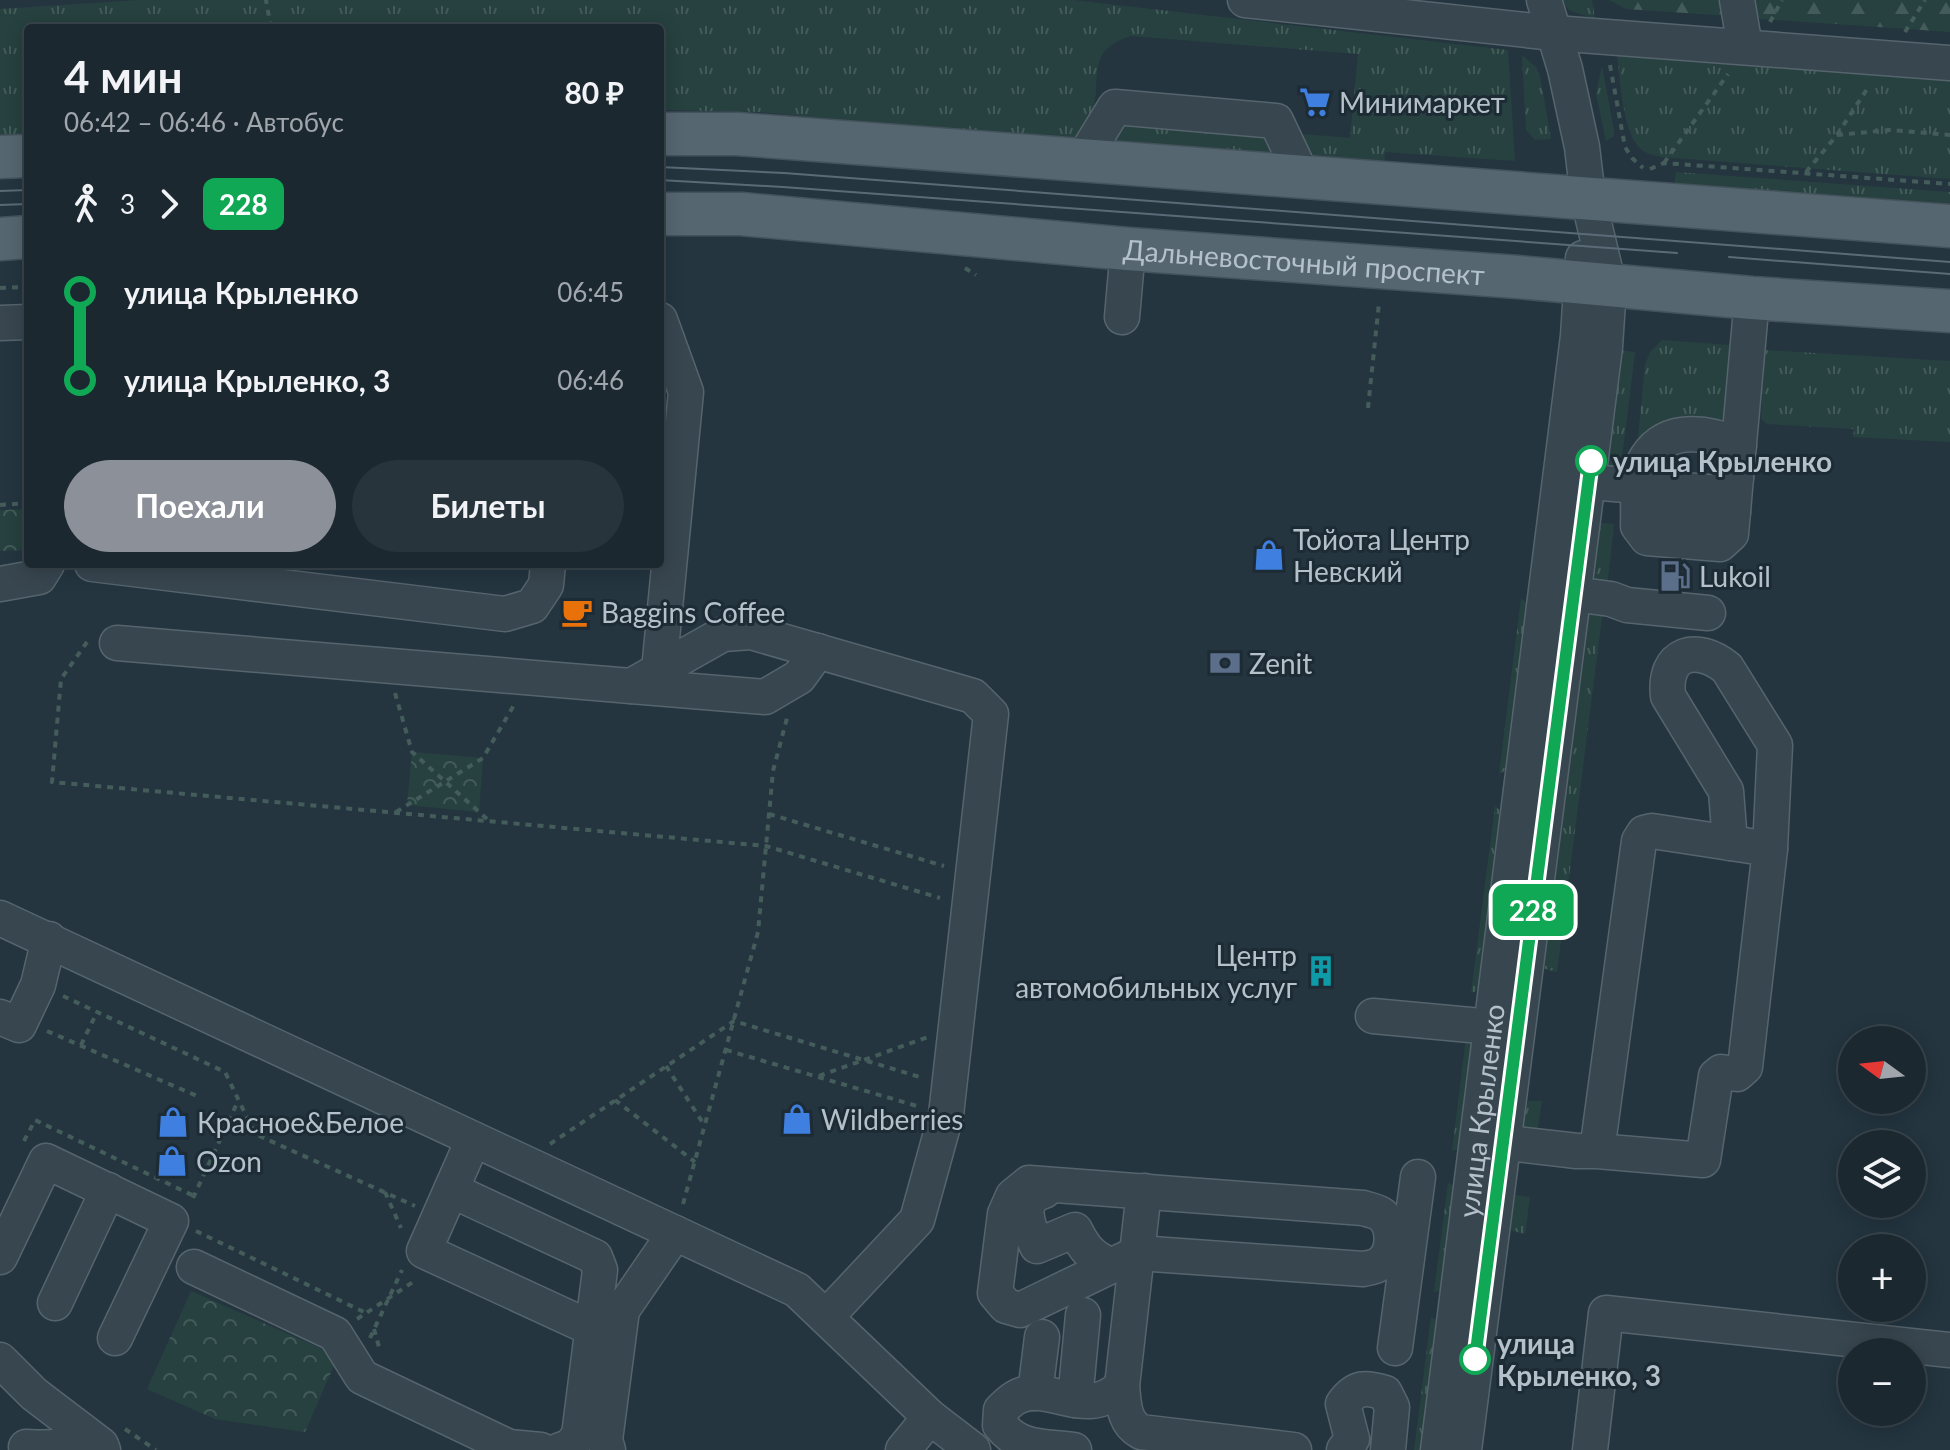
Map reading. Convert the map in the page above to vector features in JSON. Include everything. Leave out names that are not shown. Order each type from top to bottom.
[{"type":"main road","points":[[664,134],[737,134],[1950,226]]},
{"type":"main road","points":[[0,157],[24,156]]},
{"type":"main road","name":"Дальневосточный проспект","points":[[664,214],[741,214],[1128,249],[1950,311]]},
{"type":"main road","points":[[0,239],[24,237]]},
{"type":"street","points":[[1245,0],[1554,33],[1757,36],[1887,58],[1950,63]]},
{"type":"street","name":"улица Крыленко","points":[[1464,1450],[1485,1182],[1574,481],[1606,339],[1595,284],[1582,147],[1565,69],[1544,0]]},
{"type":"street","points":[[1737,0],[1757,36]]},
{"type":"street","points":[[1083,159],[1115,107],[1276,121],[1303,178]]},
{"type":"street","points":[[1122,317],[1128,249]]},
{"type":"street","points":[[1738,462],[1718,435],[1696,433],[1658,446],[1646,457],[1638,526],[1647,538],[1720,544],[1731,534],[1738,462],[1752,298]]},
{"type":"street","points":[[0,323],[24,322]]},
{"type":"street","points":[[664,331],[686,392],[664,545]]},
{"type":"street","points":[[1574,481],[1640,498],[1719,493],[1738,462]]},
{"type":"street","points":[[0,584],[39,577],[45,568]]},
{"type":"street","points":[[125,568],[505,614],[532,606],[546,585],[548,568]]},
{"type":"street","points":[[645,678],[661,568]]},
{"type":"street","points":[[1560,592],[1611,599],[1627,605],[1708,613]]},
{"type":"street","name":"улица Крыленко","points":[[1490,1141],[1492,1027],[1560,592]]},
{"type":"street","points":[[645,678],[723,634],[751,632],[808,664],[973,696],[991,714],[948,1100],[917,1220],[826,1317]]},
{"type":"street","points":[[117,643],[530,678],[645,678],[765,697],[808,664]]},
{"type":"street","points":[[1490,1141],[1703,1160],[1716,1076],[1721,1072],[1737,1074],[1745,1067],[1770,849],[1775,745],[1727,668],[1705,656],[1694,654],[1681,657],[1670,665],[1666,680],[1668,696],[1726,791],[1730,843]]},
{"type":"street","points":[[1597,1151],[1639,841],[1644,833],[1652,831],[1770,849]]},
{"type":"street","points":[[0,918],[797,1290],[930,1417],[973,1450]]},
{"type":"street","points":[[0,1017],[19,1025],[38,985],[49,939]]},
{"type":"street","points":[[1373,1016],[1492,1027]]},
{"type":"street","points":[[473,1140],[424,1251],[593,1329]]},
{"type":"street","points":[[0,1257],[14,1194],[46,1161],[177,1220],[115,1338]]},
{"type":"street","points":[[1395,1348],[1418,1177]]},
{"type":"street","name":"улица Крыленко","points":[[1438,1450],[1485,1182]]},
{"type":"street","points":[[1064,1185],[1037,1193],[1026,1207],[1026,1223],[1037,1246],[1075,1230],[1084,1248],[1094,1258],[1124,1259],[1363,1269],[1379,1265],[1389,1255],[1392,1240],[1389,1225],[1380,1213],[1363,1208],[1064,1185],[1029,1183],[1013,1196],[1005,1214],[995,1293],[1006,1306],[1020,1310],[1124,1259]]},
{"type":"street","points":[[55,1303],[108,1190]]},
{"type":"street","points":[[1144,1191],[1124,1259],[1122,1386],[1126,1416],[1132,1427],[1141,1432],[1294,1450]]},
{"type":"street","points":[[445,1204],[595,1257],[600,1270],[579,1435],[570,1447],[560,1450]]},
{"type":"street","points":[[608,1450],[605,1440],[622,1310],[675,1233]]},
{"type":"street","points":[[194,1267],[335,1334],[362,1377],[509,1447],[541,1450]]},
{"type":"street","points":[[1590,1450],[1606,1313],[1950,1350]]},
{"type":"street","points":[[1075,1400],[1083,1315]]},
{"type":"street","points":[[1035,1393],[1042,1337]]},
{"type":"street","points":[[0,1360],[34,1394],[92,1440]]},
{"type":"street","points":[[1074,1450],[1030,1445],[1012,1439],[1000,1425],[1001,1410],[1017,1396],[1035,1393],[1098,1402],[1112,1396],[1122,1386]]},
{"type":"street","points":[[1344,1450],[1352,1439],[1343,1404],[1359,1388],[1370,1388],[1385,1393],[1392,1407],[1388,1450]]},
{"type":"street","points":[[903,1450],[930,1417]]},
{"type":"street","points":[[26,1447],[59,1449],[92,1440]]},
{"type":"path","points":[[268,0],[270,24]]},
{"type":"path","points":[[1664,163],[1782,0]]},
{"type":"path","points":[[1805,173],[1837,135],[1925,0]]},
{"type":"path","points":[[1609,59],[1625,147],[1646,171],[1664,163],[1950,184]]},
{"type":"path","points":[[1837,135],[1890,130],[1950,135]]},
{"type":"path","points":[[0,288],[24,287]]},
{"type":"path","points":[[1368,408],[1379,303]]},
{"type":"path","points":[[0,505],[24,503]]},
{"type":"path","points":[[117,643],[88,641],[61,679],[52,782],[766,846],[971,890]]},
{"type":"path","points":[[675,1233],[758,932],[773,771],[808,664]]},
{"type":"path","points":[[387,666],[412,752],[490,822]]},
{"type":"path","points":[[394,813],[483,758],[530,678]]},
{"type":"path","points":[[769,814],[971,890]]},
{"type":"path","points":[[38,985],[225,1072],[255,1134],[445,1204]]},
{"type":"path","points":[[81,1045],[97,1012]]},
{"type":"path","points":[[734,1021],[864,1060],[948,1100]]},
{"type":"path","points":[[522,1162],[734,1021]]},
{"type":"path","points":[[817,1077],[956,1027]]},
{"type":"path","points":[[43,1029],[197,1096]]},
{"type":"path","points":[[726,1049],[817,1077],[948,1100]]},
{"type":"path","points":[[666,1066],[705,1126]]},
{"type":"path","points":[[239,1100],[177,1220],[200,1235],[366,1313]]},
{"type":"path","points":[[615,1100],[695,1162]]},
{"type":"path","points":[[356,1367],[407,1259]]},
{"type":"path","points":[[335,1334],[446,1261]]},
{"type":"green space","points":[[140,0],[1073,0],[1508,50],[1515,161],[1385,152],[1384,164],[1308,158],[1291,133],[1350,138],[1358,54],[1131,36],[1107,49],[1101,57],[1093,112],[1078,140],[1061,141],[760,112],[664,110],[664,24],[24,24],[24,137],[0,138],[0,9]]},
{"type":"green space","points":[[1562,0],[1592,0],[1595,19],[1569,10]]},
{"type":"green space","points":[[1609,0],[1728,0],[1731,16],[1626,9]]},
{"type":"green space","points":[[1744,0],[1950,0],[1950,32],[1748,18]]},
{"type":"green space","points":[[1522,55],[1536,67],[1540,76],[1551,139],[1535,140],[1526,130]]},
{"type":"green space","points":[[1617,56],[1950,80],[1950,179],[1661,157],[1649,153],[1635,143],[1626,120]]},
{"type":"green space","points":[[1602,66],[1614,131],[1614,136],[1606,141],[1596,94]]},
{"type":"green space","points":[[1121,119],[1263,129],[1274,153],[1110,140]]},
{"type":"green space","points":[[1676,172],[1950,192],[1950,207],[1674,187]]},
{"type":"green space","points":[[1662,340],[1743,346],[1734,429],[1636,458],[1645,365],[1650,352]]},
{"type":"green space","points":[[1617,350],[1635,352],[1620,474],[1605,473]]},
{"type":"green space","points":[[1765,350],[1950,361],[1950,442],[1853,437],[1854,429],[1767,424],[1761,419]]},
{"type":"green space","points":[[24,509],[24,550],[0,551],[0,510]]},
{"type":"green space","points":[[1614,524],[1607,587],[1586,580],[1594,526]]},
{"type":"green space","points":[[1521,598],[1530,606],[1510,768],[1499,774]]},
{"type":"green space","points":[[1603,609],[1557,972],[1541,968],[1583,613]]},
{"type":"green space","points":[[412,752],[483,758],[479,812],[407,805]]},
{"type":"green space","points":[[1495,806],[1503,813],[1482,989],[1471,993]]},
{"type":"green space","points":[[1466,1037],[1475,1043],[1462,1148],[1452,1151]]},
{"type":"green space","points":[[1542,1101],[1537,1133],[1517,1130],[1524,1103]]},
{"type":"green space","points":[[1448,1183],[1457,1187],[1444,1290],[1434,1292]]},
{"type":"green space","points":[[1512,1197],[1530,1197],[1525,1234],[1509,1230]]},
{"type":"green space","points":[[191,1291],[338,1356],[305,1432],[215,1419],[147,1389]]},
{"type":"green space","points":[[1431,1317],[1440,1321],[1424,1450],[1414,1450]]},
{"type":"tram line","points":[[664,167],[784,173],[1950,262]]},
{"type":"tram line","points":[[664,180],[1677,253]]},
{"type":"tram line","points":[[0,191],[24,190]]},
{"type":"tram line","points":[[0,205],[24,204]]},
{"type":"tram line","points":[[1729,257],[1950,274]]},
{"type":"bus line","name":"228","points":[[1475,1359],[1591,461]]},
{"type":"place","name":"Минимаркет","points":[[1315,102]]},
{"type":"place","name":"улица Крыленко","points":[[1591,461]]},
{"type":"place","name":"Тойота Центр Невский","points":[[1269,555]]},
{"type":"place","name":"Lukoil","points":[[1675,576]]},
{"type":"place","name":"Baggins Coffee","points":[[577,612]]},
{"type":"place","name":"Zenit","points":[[1225,663]]},
{"type":"place","name":"Центр автомобильных услуг","points":[[1321,971]]},
{"type":"place","name":"Wildberries","points":[[797,1119]]},
{"type":"place","name":"Красное&Белое","points":[[173,1122]]},
{"type":"place","name":"Ozon","points":[[172,1161]]},
{"type":"place","name":"улица Крыленко, 3","points":[[1475,1359]]}]
